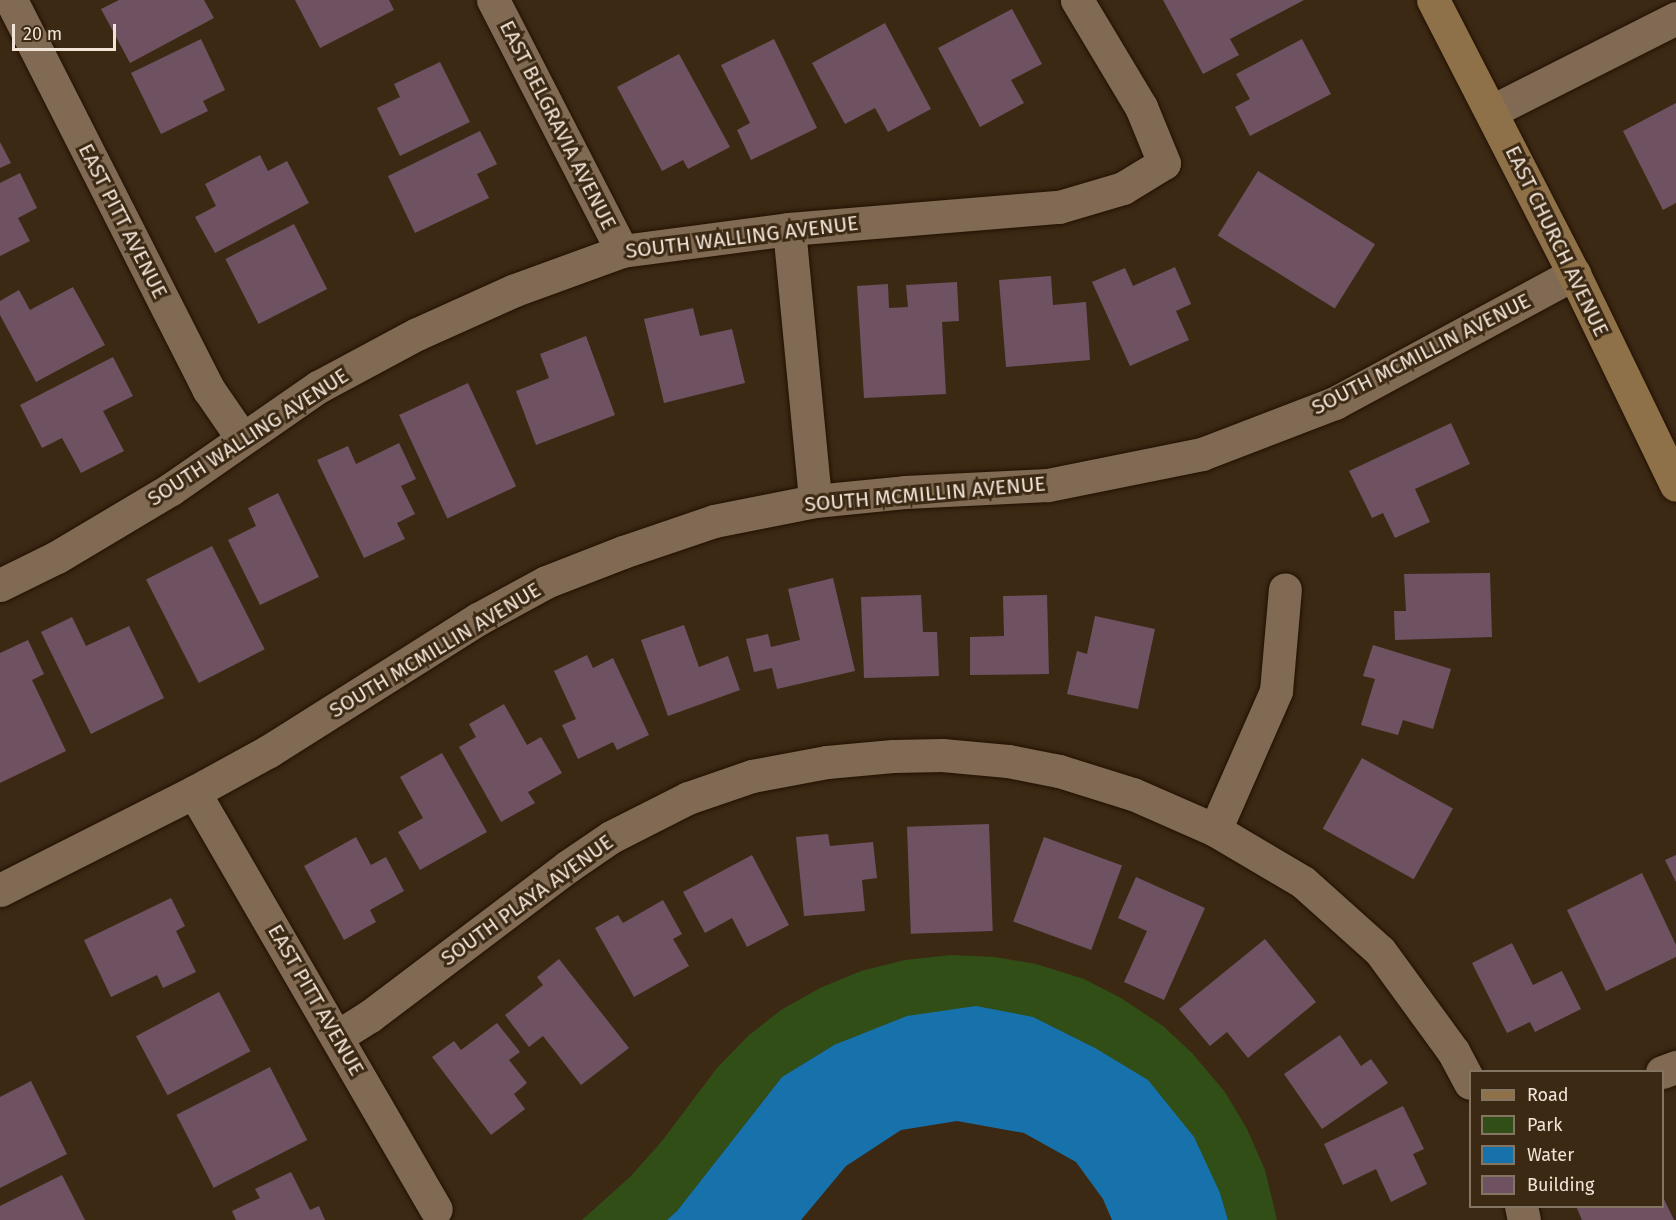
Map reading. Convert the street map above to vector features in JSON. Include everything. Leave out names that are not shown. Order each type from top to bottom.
[{"type":"street","name":"EAST PITT AVENUE","points":[[11,0],[209,390],[242,438]]},
{"type":"street","name":"EAST BELGRAVIA AVENUE","points":[[493,0],[622,251]]},
{"type":"street","name":"SOUTH WALLING AVENUE","points":[[0,585],[57,557],[171,489],[318,387],[417,334],[515,290],[622,251],[705,238],[789,229],[1059,207],[1123,188],[1164,163],[1141,107],[1077,0]]},
{"type":"street","name":"EAST CHURCH AVENUE","points":[[1433,0],[1574,274],[1676,485]]},
{"type":"street","points":[[1492,111],[1676,18]]},
{"type":"street","points":[[789,229],[815,501]]},
{"type":"street","name":"SOUTH MCMILLIN AVENUE","points":[[0,890],[194,792],[269,751],[478,619],[546,582],[623,552],[714,521],[815,501],[905,492],[1048,485],[1202,454],[1335,403],[1574,274]]},
{"type":"street","points":[[1215,830],[1276,691],[1285,589]]},
{"type":"street","name":"SOUTH PLAYA AVENUE","points":[[338,1036],[370,1016],[567,867],[611,837],[688,798],[752,776],[826,762],[892,756],[942,755],[1008,761],[1059,771],[1133,794],[1215,830],[1303,882],[1380,951],[1453,1051],[1469,1081]]},
{"type":"street","name":"EAST PITT AVENUE","points":[[194,792],[338,1036],[436,1209]]},
{"type":"green space","points":[[951,955],[995,957],[1036,964],[1084,979],[1121,998],[1163,1026],[1192,1053],[1225,1092],[1247,1129],[1265,1170],[1277,1220],[1228,1220],[1220,1193],[834,1045],[782,1077],[677,1211],[667,1220],[582,1220],[631,1176],[662,1141],[717,1068],[748,1036],[781,1010],[820,988],[861,971],[905,960]]},
{"type":"water","points":[[976,1006],[1033,1017],[1095,1048],[1148,1080],[1194,1137],[1220,1193],[1228,1220],[1112,1220],[1103,1199],[1076,1162],[1024,1133],[957,1121],[901,1130],[846,1166],[801,1220],[667,1220],[677,1211],[782,1077],[834,1045],[907,1016]]},
{"type":"building","points":[[119,0],[204,0],[214,18],[130,63],[101,9]]},
{"type":"building","points":[[295,0],[389,0],[394,10],[320,48]]},
{"type":"building","points":[[1163,0],[1304,0],[1230,39],[1239,55],[1203,74]]},
{"type":"building","points":[[1012,9],[1042,64],[1011,80],[1024,103],[980,127],[938,48]]},
{"type":"building","points":[[885,23],[931,109],[888,132],[875,108],[845,124],[812,63]]},
{"type":"building","points":[[201,39],[225,90],[203,101],[208,111],[161,134],[131,73]]},
{"type":"building","points":[[774,39],[817,128],[751,160],[737,130],[750,123],[721,65]]},
{"type":"building","points":[[1302,39],[1331,94],[1250,136],[1235,107],[1250,99],[1236,74]]},
{"type":"building","points":[[679,54],[730,147],[688,169],[683,160],[662,171],[617,87]]},
{"type":"building","points":[[440,62],[470,122],[400,156],[377,108],[400,97],[394,84]]},
{"type":"building","points":[[1676,103],[1676,203],[1663,210],[1623,131]]},
{"type":"building","points":[[480,131],[497,164],[477,174],[489,198],[415,233],[388,176]]},
{"type":"building","points":[[0,142],[11,163],[0,168]]},
{"type":"building","points":[[260,155],[268,171],[287,161],[309,203],[215,253],[195,217],[216,206],[205,184]]},
{"type":"building","points":[[1258,171],[1375,244],[1335,309],[1218,235]]},
{"type":"building","points":[[20,173],[37,208],[18,218],[30,241],[0,256],[0,183]]},
{"type":"building","points":[[294,224],[327,289],[259,324],[225,259]]},
{"type":"building","points":[[1175,267],[1191,304],[1176,311],[1189,340],[1130,366],[1092,282],[1125,268],[1133,286]]},
{"type":"building","points":[[1051,276],[1053,305],[1086,302],[1090,360],[1006,367],[999,280]]},
{"type":"building","points":[[957,282],[959,321],[942,322],[946,394],[864,398],[857,286],[888,284],[889,308],[908,307],[906,285]]},
{"type":"building","points":[[73,287],[105,345],[36,382],[0,315],[0,301],[19,290],[30,310]]},
{"type":"building","points":[[693,308],[700,336],[732,329],[745,383],[664,403],[644,319]]},
{"type":"building","points":[[586,336],[615,415],[536,445],[516,391],[549,378],[540,354]]},
{"type":"building","points":[[113,357],[133,396],[103,411],[124,451],[81,473],[62,438],[42,448],[20,405]]},
{"type":"building","points":[[468,383],[516,486],[447,518],[399,415]]},
{"type":"building","points":[[1451,423],[1470,464],[1415,489],[1430,522],[1395,538],[1383,513],[1372,518],[1349,471]]},
{"type":"building","points":[[399,443],[416,479],[401,486],[415,514],[397,523],[405,539],[364,558],[317,460],[348,446],[356,464]]},
{"type":"building","points":[[278,493],[319,577],[260,605],[228,540],[256,526],[248,508]]},
{"type":"building","points":[[212,546],[265,649],[199,683],[146,580]]},
{"type":"building","points":[[1490,573],[1492,637],[1395,640],[1394,611],[1406,611],[1404,574]]},
{"type":"building","points":[[833,578],[855,671],[777,689],[772,668],[754,672],[746,639],[768,634],[771,647],[800,640],[788,589]]},
{"type":"building","points":[[921,595],[923,632],[937,632],[939,676],[864,678],[861,597]]},
{"type":"building","points":[[1047,595],[1049,674],[970,675],[970,637],[1004,636],[1003,596]]},
{"type":"building","points":[[1095,616],[1155,629],[1138,709],[1067,694],[1077,651],[1087,654]]},
{"type":"building","points":[[72,617],[86,646],[129,626],[164,698],[91,734],[41,632]]},
{"type":"building","points":[[684,625],[699,667],[728,656],[740,690],[668,716],[641,640]]},
{"type":"building","points":[[28,640],[44,674],[32,680],[66,751],[0,783],[0,653]]},
{"type":"building","points":[[1373,645],[1451,669],[1433,729],[1403,720],[1398,735],[1361,725],[1375,679],[1363,676]]},
{"type":"building","points":[[587,655],[593,668],[613,658],[649,735],[617,750],[613,742],[578,759],[562,725],[576,719],[554,671]]},
{"type":"building","points":[[504,704],[527,745],[541,737],[562,773],[528,792],[535,803],[501,822],[459,747],[476,737],[469,724]]},
{"type":"building","points":[[442,753],[487,832],[420,870],[398,832],[423,818],[400,777]]},
{"type":"building","points":[[1362,758],[1453,808],[1414,879],[1323,829]]},
{"type":"building","points":[[989,824],[993,931],[911,934],[907,827]]},
{"type":"building","points":[[828,834],[830,846],[873,842],[877,878],[862,880],[865,911],[804,916],[796,837]]},
{"type":"building","points":[[356,837],[371,865],[386,857],[404,891],[370,910],[376,922],[344,940],[304,866]]},
{"type":"building","points":[[1044,837],[1122,865],[1091,950],[1013,922]]},
{"type":"building","points":[[752,855],[789,925],[747,947],[732,918],[705,933],[683,892]]},
{"type":"building","points":[[1676,855],[1676,882],[1665,860]]},
{"type":"building","points":[[1642,873],[1676,945],[1676,957],[1606,991],[1567,910]]},
{"type":"building","points":[[1136,877],[1205,908],[1164,1000],[1124,982],[1147,931],[1118,918]]},
{"type":"building","points":[[171,898],[185,926],[176,931],[196,972],[163,988],[157,975],[111,997],[84,940]]},
{"type":"building","points":[[663,900],[682,934],[673,939],[689,966],[634,997],[595,928],[618,915],[623,923]]},
{"type":"building","points":[[1265,939],[1316,1002],[1248,1058],[1227,1032],[1210,1046],[1179,1009]]},
{"type":"building","points":[[1512,943],[1533,985],[1562,971],[1581,1009],[1535,1032],[1530,1022],[1507,1033],[1472,963]]},
{"type":"building","points":[[559,959],[629,1048],[581,1085],[543,1036],[529,1047],[505,1015],[543,985],[537,977]]},
{"type":"building","points":[[219,992],[250,1051],[167,1095],[136,1036]]},
{"type":"building","points":[[497,1023],[520,1052],[509,1060],[527,1083],[514,1094],[525,1109],[491,1135],[432,1057],[454,1041],[461,1050]]},
{"type":"building","points":[[1340,1035],[1361,1066],[1371,1059],[1388,1083],[1322,1129],[1284,1074]]},
{"type":"building","points":[[270,1067],[307,1140],[214,1188],[176,1115]]},
{"type":"building","points":[[31,1081],[67,1154],[0,1188],[0,1097]]},
{"type":"building","points":[[1403,1106],[1424,1149],[1413,1154],[1427,1184],[1391,1202],[1376,1169],[1343,1185],[1324,1144]]},
{"type":"building","points":[[291,1172],[310,1210],[319,1206],[325,1220],[236,1220],[232,1211],[260,1198],[255,1189]]},
{"type":"building","points":[[62,1175],[85,1220],[0,1220],[0,1206]]},
{"type":"building","points":[[1664,1199],[1674,1220],[1582,1220],[1577,1208],[1664,1208]]}]
